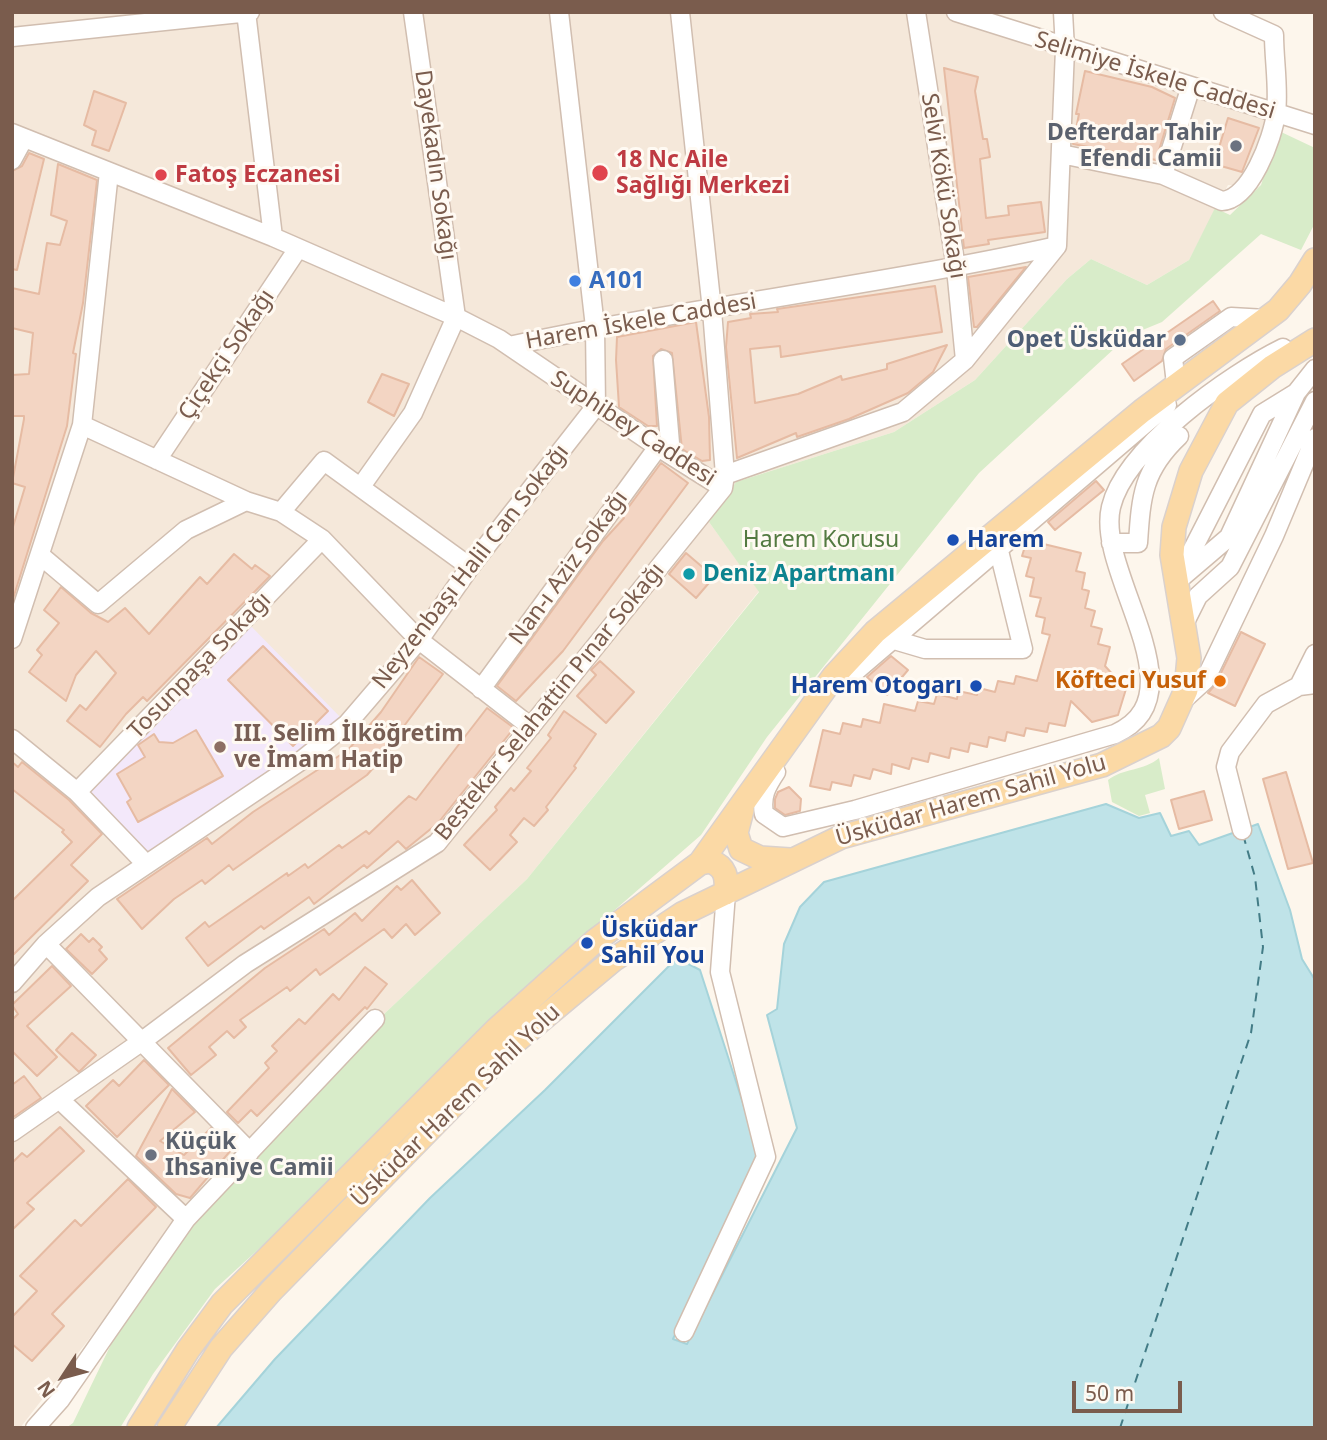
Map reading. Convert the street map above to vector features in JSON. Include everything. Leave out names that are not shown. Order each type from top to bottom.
[{"type":"main road","name":"Üsküdar Harem Sahil Yolu","points":[[139,1428],[188,1350],[222,1304],[497,1029],[595,941],[699,863],[834,676],[876,632],[1177,384],[1279,310],[1315,260]]},
{"type":"main road","name":"Üsküdar Harem Sahil Yolu","points":[[169,1428],[221,1348],[271,1291],[508,1049],[612,960],[682,914],[841,837],[1102,765],[1161,736],[1169,728],[1186,690],[1189,658],[1175,583],[1174,527],[1191,471],[1227,403],[1272,367],[1315,340]]},
{"type":"main road","points":[[747,798],[736,833],[741,849],[760,858],[791,860]]},
{"type":"main road","points":[[699,863],[710,860],[722,867],[727,879],[726,892]]},
{"type":"street","points":[[12,37],[248,12],[273,237]]},
{"type":"street","name":"Dayekadın Sokağı","points":[[413,12],[456,317]]},
{"type":"street","points":[[559,12],[595,327],[596,406]]},
{"type":"street","points":[[680,12],[712,310],[724,481],[903,412],[965,360],[1057,246],[1065,49],[1063,12]]},
{"type":"street","name":"Selvi Kökü Sokağı","points":[[916,12],[956,268],[965,360]]},
{"type":"street","name":"Selimiye İskele Caddesi","points":[[956,12],[1065,49],[1315,125]]},
{"type":"street","points":[[1061,154],[1163,175],[1222,201],[1232,200],[1250,182],[1276,114],[1273,35],[1223,12]]},
{"type":"street","points":[[1163,175],[1191,86]]},
{"type":"street","name":"Harem İskele Caddesi","points":[[18,135],[273,237],[297,250],[456,317],[509,346],[595,327],[956,268],[1057,246]]},
{"type":"street","points":[[12,160],[18,135]]},
{"type":"street","points":[[12,639],[16,617],[40,555],[82,425],[109,172]]},
{"type":"street","name":"Çiçekçi Sokağı","points":[[157,460],[297,250]]},
{"type":"street","points":[[362,485],[413,414],[456,317]]},
{"type":"street","points":[[1177,384],[1173,358],[1231,317],[1266,319]]},
{"type":"street","points":[[1233,343],[1217,364],[998,547],[831,694],[765,789],[764,814],[772,822],[783,827],[855,810],[1115,734],[1138,721],[1150,696],[1146,653],[1111,542],[1110,508],[1118,487],[1130,467],[1158,437],[1244,372],[1280,349],[1315,334]]},
{"type":"street","name":"Suphibey Caddesi","points":[[509,346],[664,451],[724,481]]},
{"type":"street","points":[[663,360],[664,451]]},
{"type":"street","points":[[1175,583],[1228,537],[1296,393],[1315,369]]},
{"type":"street","points":[[1175,583],[1262,414],[1296,393]]},
{"type":"street","points":[[1184,624],[1198,596],[1230,567],[1315,401]]},
{"type":"street","name":"Neyzenbaşı Halil Can Sokağı","points":[[12,982],[46,944],[98,897],[302,760],[338,731],[419,640],[470,567],[596,406]]},
{"type":"street","points":[[82,425],[246,502],[281,512],[322,539],[419,640],[531,727]]},
{"type":"street","points":[[1111,542],[1138,543],[1140,509],[1147,477],[1161,453],[1179,436]]},
{"type":"street","points":[[1180,704],[1205,680],[1274,536],[1315,438]]},
{"type":"street","name":"Nan-ı Aziz Sokağı","points":[[481,689],[664,451]]},
{"type":"street","points":[[281,512],[324,461],[362,485],[470,567]]},
{"type":"street","name":"Bestekar Selahattin Pınar Sokağı","points":[[12,1132],[141,1042],[245,964],[437,844],[724,481]]},
{"type":"street","points":[[40,555],[98,604],[186,530],[246,502]]},
{"type":"street","name":"Tosunpaşa Sokağı","points":[[77,792],[322,539]]},
{"type":"street","points":[[891,639],[925,649],[1023,649],[998,547]]},
{"type":"street","points":[[1242,830],[1226,767],[1230,752],[1266,704],[1307,685],[1315,654]]},
{"type":"street","points":[[12,739],[77,792],[146,864]]},
{"type":"street","points":[[684,1332],[766,1157],[720,972],[726,892]]},
{"type":"street","points":[[46,944],[250,1153]]},
{"type":"street","points":[[35,1428],[60,1401],[186,1219],[376,1019]]},
{"type":"street","points":[[59,1099],[186,1219]]},
{"type":"shaded area","points":[[12,12],[948,12],[1273,119],[1247,186],[1228,185],[1189,260],[1147,285],[1091,259],[1067,279],[975,380],[894,432],[736,482],[709,522],[759,591],[527,879],[383,1015],[376,1010],[186,1214],[20,1428],[12,1428]]},
{"type":"shaded area","name":"III. Selim İlköğretim ve İmam Hatip","points":[[244,619],[347,724],[146,864],[77,792]]},
{"type":"green space","name":"Harem Korusu","points":[[1279,131],[1315,148],[1315,223],[1301,250],[1261,234],[1162,322],[1128,336],[979,473],[767,737],[701,835],[586,935],[319,1194],[215,1289],[153,1374],[120,1428],[66,1428],[73,1423],[116,1334],[194,1219],[383,1015],[527,879],[759,592],[709,522],[736,482],[894,432],[975,380],[1067,279],[1091,259],[1147,285],[1189,260],[1215,208],[1230,215],[1261,185]]},
{"type":"green space","points":[[1159,758],[1165,789],[1145,795],[1150,813],[1139,816],[1112,802],[1108,780]]},
{"type":"water","points":[[1106,804],[1139,818],[1160,813],[1171,836],[1189,831],[1199,845],[1258,824],[1290,910],[1302,959],[1315,980],[1315,1428],[216,1428],[275,1359],[430,1198],[545,1090],[677,958],[700,970],[760,1156],[673,1339],[687,1344],[797,1128],[767,1015],[777,1009],[784,944],[800,907],[824,882]]},
{"type":"building","points":[[944,68],[978,77],[975,91],[983,139],[987,139],[990,157],[980,159],[986,218],[1009,215],[1008,206],[1041,202],[1045,232],[988,240],[989,244],[964,248]]},
{"type":"building","points":[[1085,71],[1152,87],[1175,98],[1156,160],[1073,144]]},
{"type":"building","points":[[94,91],[126,103],[109,151],[92,145],[96,131],[84,125]]},
{"type":"building","name":"Defterdar Tahir Efendi Camii","points":[[1228,118],[1259,128],[1242,172],[1214,164]]},
{"type":"building","points":[[29,153],[44,159],[17,270],[12,269],[12,171],[22,166]]},
{"type":"building","points":[[58,164],[97,180],[83,303],[73,353],[76,354],[67,426],[12,602],[12,530],[25,487],[12,483],[24,416],[12,416],[12,375],[29,374],[33,333],[12,328],[12,288],[39,294],[47,243],[60,245],[67,221],[51,215]]},
{"type":"building","points":[[1026,267],[977,327],[974,327],[968,277]]},
{"type":"building","points":[[935,286],[942,332],[781,357],[780,346],[750,349],[755,403],[798,394],[841,376],[842,380],[887,369],[887,364],[947,345],[933,372],[908,393],[849,419],[797,437],[796,433],[737,458],[726,347],[728,322],[751,318],[750,314],[778,312],[777,309]]},
{"type":"building","points":[[1213,301],[1220,311],[1166,349],[1162,361],[1134,381],[1122,364]]},
{"type":"building","points":[[696,322],[709,417],[710,460],[702,461],[682,449],[672,353],[661,349],[653,356],[657,426],[648,426],[619,407],[616,360],[617,337]]},
{"type":"building","points":[[382,374],[409,384],[394,416],[368,402]]},
{"type":"building","points":[[661,463],[688,483],[563,651],[516,701],[497,686],[603,541],[624,518],[622,516]]},
{"type":"building","points":[[1096,481],[1104,490],[1055,530],[1048,522]]},
{"type":"building","points":[[1027,540],[1081,553],[1076,571],[1085,573],[1082,589],[1089,591],[1085,608],[1095,611],[1091,626],[1102,629],[1098,644],[1110,647],[1105,666],[1126,689],[1118,715],[1092,722],[1071,701],[1065,726],[1049,723],[1047,732],[1026,728],[1024,736],[1007,732],[1005,741],[989,737],[987,747],[970,743],[968,752],[951,748],[949,758],[930,753],[928,762],[912,758],[909,769],[892,764],[891,774],[873,769],[870,779],[854,775],[851,786],[832,782],[830,790],[810,786],[823,730],[840,734],[843,723],[861,727],[863,719],[880,723],[884,704],[915,711],[918,701],[934,704],[937,694],[957,699],[958,691],[977,695],[979,688],[995,692],[998,681],[1014,684],[1016,676],[1037,681],[1050,635],[1042,633],[1045,618],[1036,616],[1041,598],[1030,596],[1034,578],[1026,576],[1031,558],[1022,556]]},
{"type":"building","name":"Deniz Apartmanı","points":[[686,553],[714,577],[696,598],[669,574]]},
{"type":"building","points":[[234,554],[252,569],[255,565],[270,576],[147,701],[143,697],[126,714],[100,747],[67,721],[80,705],[86,710],[116,673],[96,651],[76,675],[66,701],[29,672],[42,655],[37,650],[59,623],[44,610],[61,587],[91,613],[108,622],[125,608],[149,634],[200,577],[207,584]]},
{"type":"building","points":[[1241,632],[1265,644],[1235,706],[1208,693],[1215,685]]},
{"type":"building","points":[[263,646],[328,711],[293,746],[228,680]]},
{"type":"building","points":[[891,656],[908,670],[887,695],[867,677]]},
{"type":"building","points":[[419,657],[443,674],[395,738],[398,740],[367,775],[233,870],[229,865],[205,884],[202,880],[174,899],[142,929],[117,899],[207,838],[212,844],[253,812],[348,750],[381,712]]},
{"type":"building","points":[[600,661],[634,692],[606,723],[577,696],[596,675],[591,670]]},
{"type":"building","points":[[487,708],[514,728],[438,823],[406,849],[398,841],[367,868],[364,865],[314,904],[309,897],[264,929],[261,926],[208,966],[186,938],[205,922],[209,927],[287,873],[288,876],[305,864],[308,868],[339,845],[342,848],[366,831],[369,834],[409,796],[416,800]]},
{"type":"building","points":[[564,711],[596,734],[574,766],[576,768],[546,807],[548,810],[534,826],[524,818],[510,835],[517,842],[490,870],[464,845],[497,810],[495,807],[511,788],[514,791],[531,771],[527,768],[551,738],[548,735]]},
{"type":"building","points":[[196,730],[223,776],[138,822],[127,802],[131,799],[117,774],[145,757],[138,745],[154,734],[159,742],[173,743]]},
{"type":"building","points":[[12,762],[18,767],[22,762],[69,800],[102,834],[71,865],[88,881],[12,956],[12,901],[72,842],[62,832],[64,830],[12,789]]},
{"type":"building","points":[[1286,772],[1313,863],[1288,869],[1263,779]]},
{"type":"building","points":[[789,787],[801,799],[800,811],[785,815],[775,808],[775,799],[778,792]]},
{"type":"building","points":[[1204,791],[1212,820],[1179,829],[1171,800]]},
{"type":"building","points":[[412,880],[440,913],[415,935],[406,924],[392,938],[384,929],[320,975],[316,969],[290,991],[287,987],[240,1020],[246,1027],[234,1038],[227,1031],[209,1047],[216,1055],[191,1075],[168,1048],[265,968],[324,929],[329,935],[355,913],[362,921],[397,886],[401,890]]},
{"type":"building","points":[[81,934],[89,942],[93,938],[102,947],[99,950],[107,959],[92,974],[66,949]]},
{"type":"building","points":[[52,966],[71,986],[27,1026],[57,1057],[37,1076],[12,1051],[12,1020],[18,1014],[12,1005]]},
{"type":"building","points":[[365,967],[387,984],[367,1009],[365,1007],[257,1116],[251,1110],[238,1123],[227,1112],[269,1068],[265,1063],[277,1051],[272,1046],[299,1019],[305,1024],[333,994],[339,1000]]},
{"type":"building","points":[[72,1033],[96,1055],[79,1072],[56,1050]]},
{"type":"building","points":[[144,1060],[169,1085],[117,1137],[86,1106],[113,1080],[119,1086]]},
{"type":"building","points":[[24,1076],[41,1098],[12,1118],[12,1085]]},
{"type":"building","points":[[172,1089],[195,1112],[160,1141],[184,1155],[211,1128],[232,1149],[190,1198],[176,1194],[136,1156]]},
{"type":"building","points":[[60,1127],[84,1151],[27,1203],[34,1209],[12,1230],[12,1163],[22,1153],[27,1157]]},
{"type":"building","points":[[128,1179],[156,1207],[52,1314],[64,1326],[32,1361],[12,1344],[12,1317],[37,1291],[20,1276],[75,1220],[81,1226]]},
{"type":"ferry route","points":[[1120,1428],[1251,1033],[1263,947],[1255,877],[1244,838]]},
{"type":"place","name":"Defterdar Tahir Efendi Camii","points":[[1236,146]]},
{"type":"place","name":"18 Nc Aile Sağlığı Merkezi","points":[[600,173]]},
{"type":"place","name":"Fatoş Eczanesi","points":[[161,175]]},
{"type":"place","name":"A101","points":[[575,281]]},
{"type":"place","name":"Opet Üsküdar","points":[[1180,340]]},
{"type":"place","name":"Harem","points":[[953,540]]},
{"type":"place","name":"Deniz Apartmanı","points":[[689,574]]},
{"type":"place","name":"Köfteci Yusuf","points":[[1220,681]]},
{"type":"place","name":"Harem Otogarı","points":[[976,686]]},
{"type":"place","name":"III. Selim İlköğretim ve İmam Hatip","points":[[220,747]]},
{"type":"place","name":"Üsküdar Sahil You","points":[[587,943]]},
{"type":"place","name":"Küçük Ihsaniye Camii","points":[[151,1155]]}]
